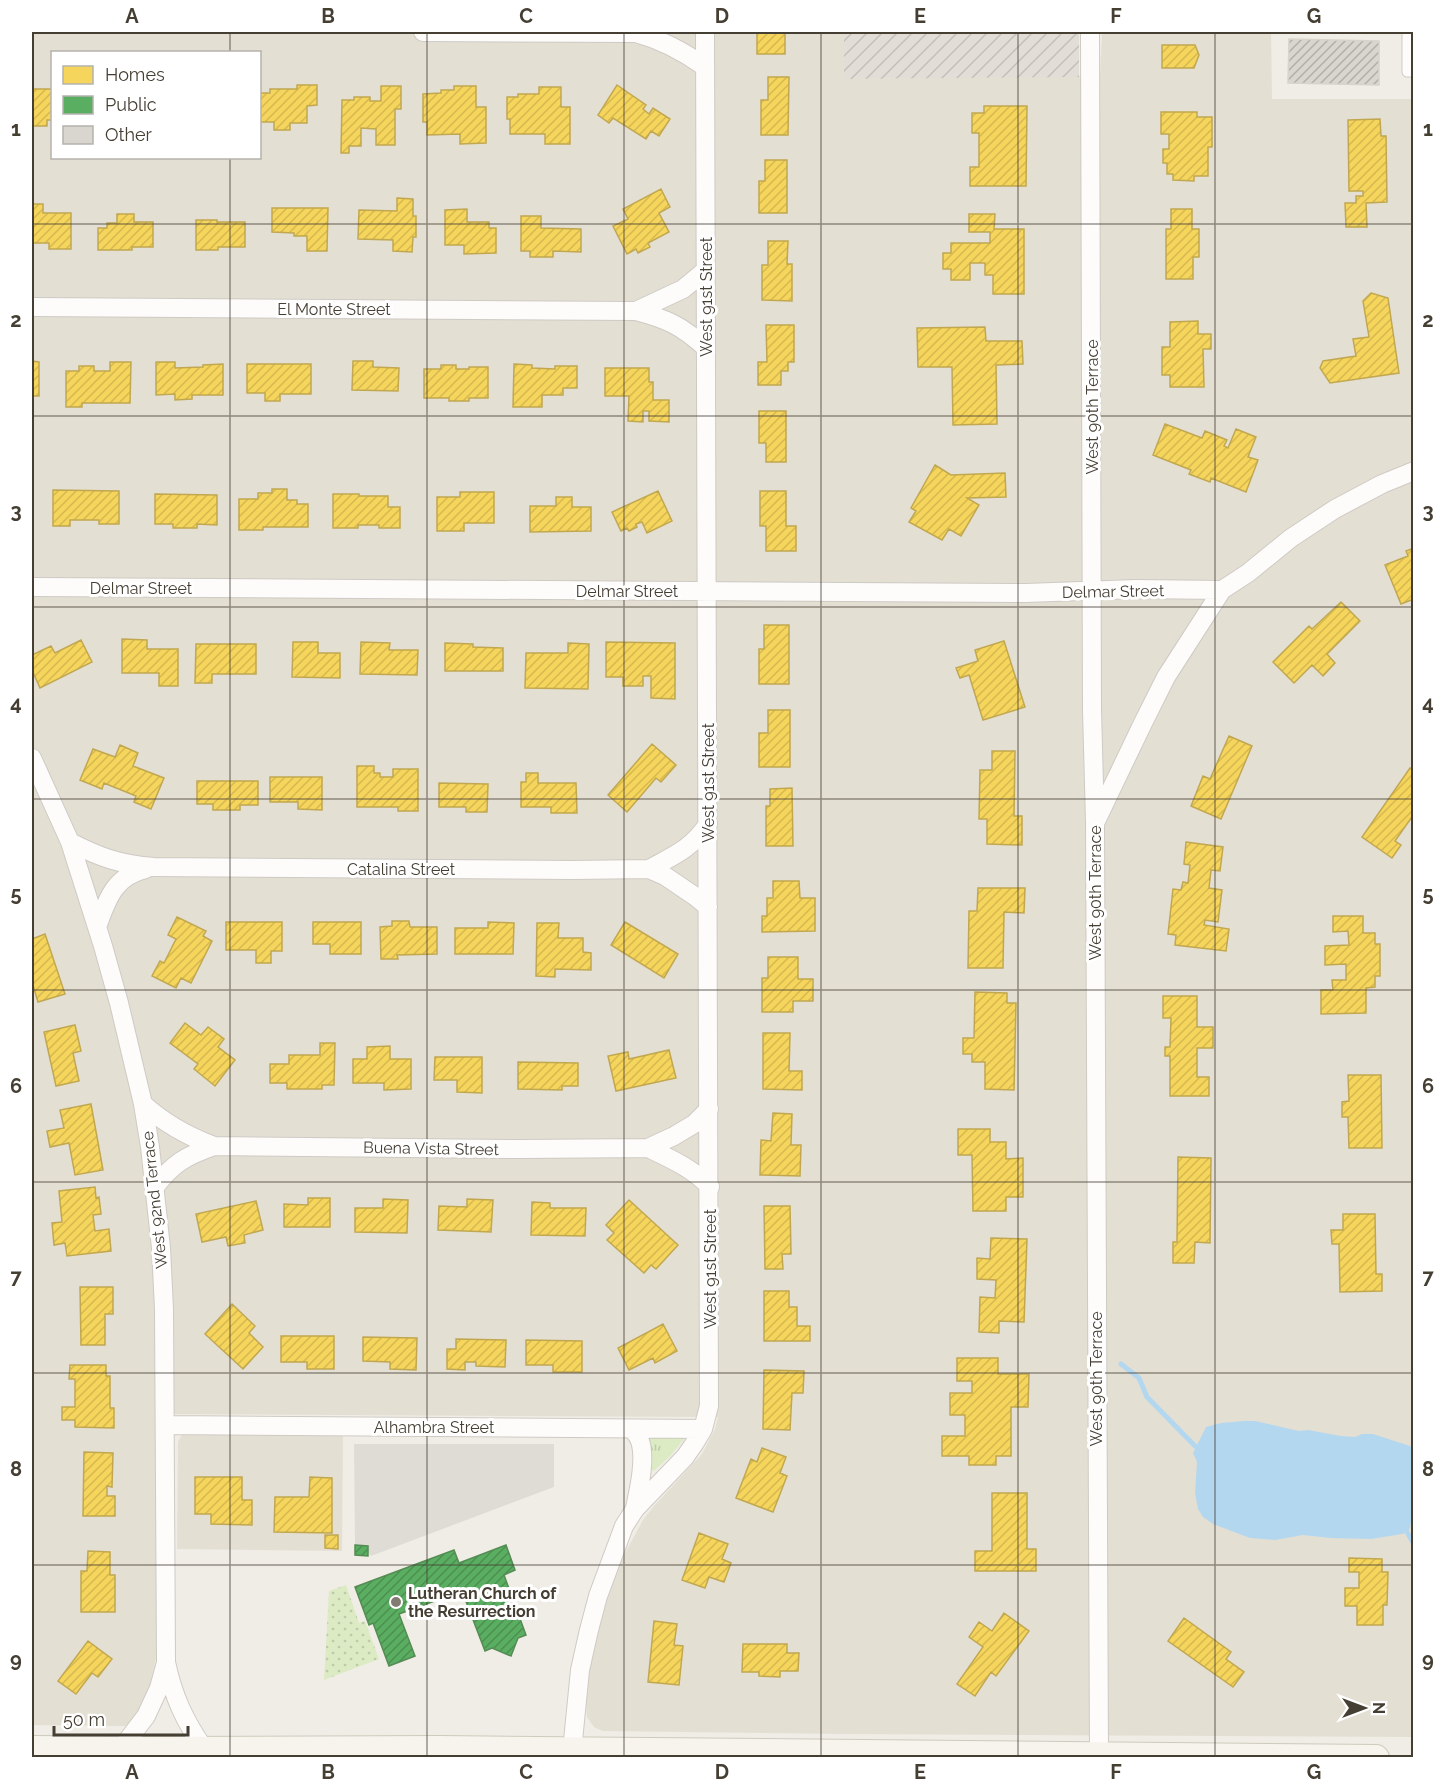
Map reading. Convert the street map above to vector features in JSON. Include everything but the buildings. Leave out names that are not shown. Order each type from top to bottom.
[{"type":"main road","points":[[32,1749],[120,1750],[167,1754],[205,1750],[439,1753],[572,1751],[1377,1758]]},
{"type":"street","points":[[423,32],[638,32],[679,49],[705,67]]},
{"type":"street","name":"West 91st Street","points":[[572,1751],[580,1670],[598,1596],[624,1526],[635,1509],[684,1457],[703,1429],[709,1406],[705,32]]},
{"type":"street","name":"West 90th Terrace","points":[[1090,32],[1099,1755]]},
{"type":"street","name":"El Monte Street","points":[[636,310],[683,289],[706,270]]},
{"type":"street","name":"El Monte Street","points":[[32,307],[636,310],[669,320],[706,348]]},
{"type":"street","points":[[1095,822],[1166,678],[1222,590],[1248,573],[1291,538],[1335,509],[1382,484],[1413,471]]},
{"type":"street","name":"Delmar Street","points":[[32,587],[1026,593],[1136,589],[1222,590]]},
{"type":"street","name":"West 92nd Terrace","points":[[32,758],[70,842],[119,1003],[143,1104],[155,1187],[164,1310],[166,1662],[172,1688],[190,1728],[205,1750]]},
{"type":"street","name":"Catalina Street","points":[[649,869],[687,848],[708,824]]},
{"type":"street","name":"Catalina Street","points":[[70,842],[111,861],[154,867],[649,869],[665,876],[708,907]]},
{"type":"street","name":"Catalina Street","points":[[97,927],[109,898],[121,881],[128,874],[154,867]]},
{"type":"street","name":"Buena Vista Street","points":[[143,1104],[167,1124],[192,1138],[214,1146]]},
{"type":"street","name":"Buena Vista Street","points":[[155,1187],[177,1163],[196,1152],[214,1146],[648,1148],[694,1124],[709,1109]]},
{"type":"street","name":"Buena Vista Street","points":[[648,1148],[677,1161],[699,1176],[710,1187]]},
{"type":"street","name":"Alhambra Street","points":[[166,1425],[703,1429]]},
{"type":"street","name":"West 91st Street","points":[[632,1429],[640,1439],[641,1450],[640,1486],[635,1509]]},
{"type":"street","name":"West 92nd Terrace","points":[[120,1750],[146,1716],[159,1688],[166,1662]]},
{"type":"lane","points":[[1407,32],[1407,72],[1413,72]]},
{"type":"shaded area","points":[[32,32],[844,32],[845,79],[1100,76],[1102,32],[1271,32],[1272,99],[1413,99],[1413,1737],[846,1734],[603,1731],[598,1729],[587,1717],[586,1703],[590,1666],[602,1613],[611,1586],[624,1555],[643,1520],[702,1454],[715,1429],[718,1417],[157,1414],[156,1658],[149,1688],[139,1712],[130,1724],[125,1726],[32,1725]]},
{"type":"shaded area","points":[[844,32],[1079,32],[1079,77],[844,79]]},
{"type":"shaded area","points":[[186,1432],[343,1434],[342,1551],[177,1549],[178,1442]]},
{"type":"shaded area","points":[[354,1444],[554,1444],[554,1487],[371,1556],[368,1546],[355,1545]]},
{"type":"green space","points":[[649,1436],[685,1438],[654,1471],[651,1469]]},
{"type":"green space","points":[[346,1585],[359,1623],[365,1621],[379,1659],[324,1680],[329,1591]]},
{"type":"water","points":[[1244,1421],[1341,1436],[1355,1437],[1362,1434],[1373,1434],[1410,1446],[1413,1449],[1413,1513],[1410,1528],[1402,1534],[1371,1539],[1303,1535],[1275,1540],[1250,1538],[1213,1524],[1203,1517],[1198,1509],[1195,1493],[1197,1462],[1193,1453],[1206,1427]]},
{"type":"waterway","points":[[1121,1364],[1139,1378],[1147,1397],[1195,1446]]},
{"type":"waterway","points":[[1407,1532],[1414,1544]]},
{"type":"place","name":"Lutheran Church of the Resurrection","points":[[396,1602]]}]
